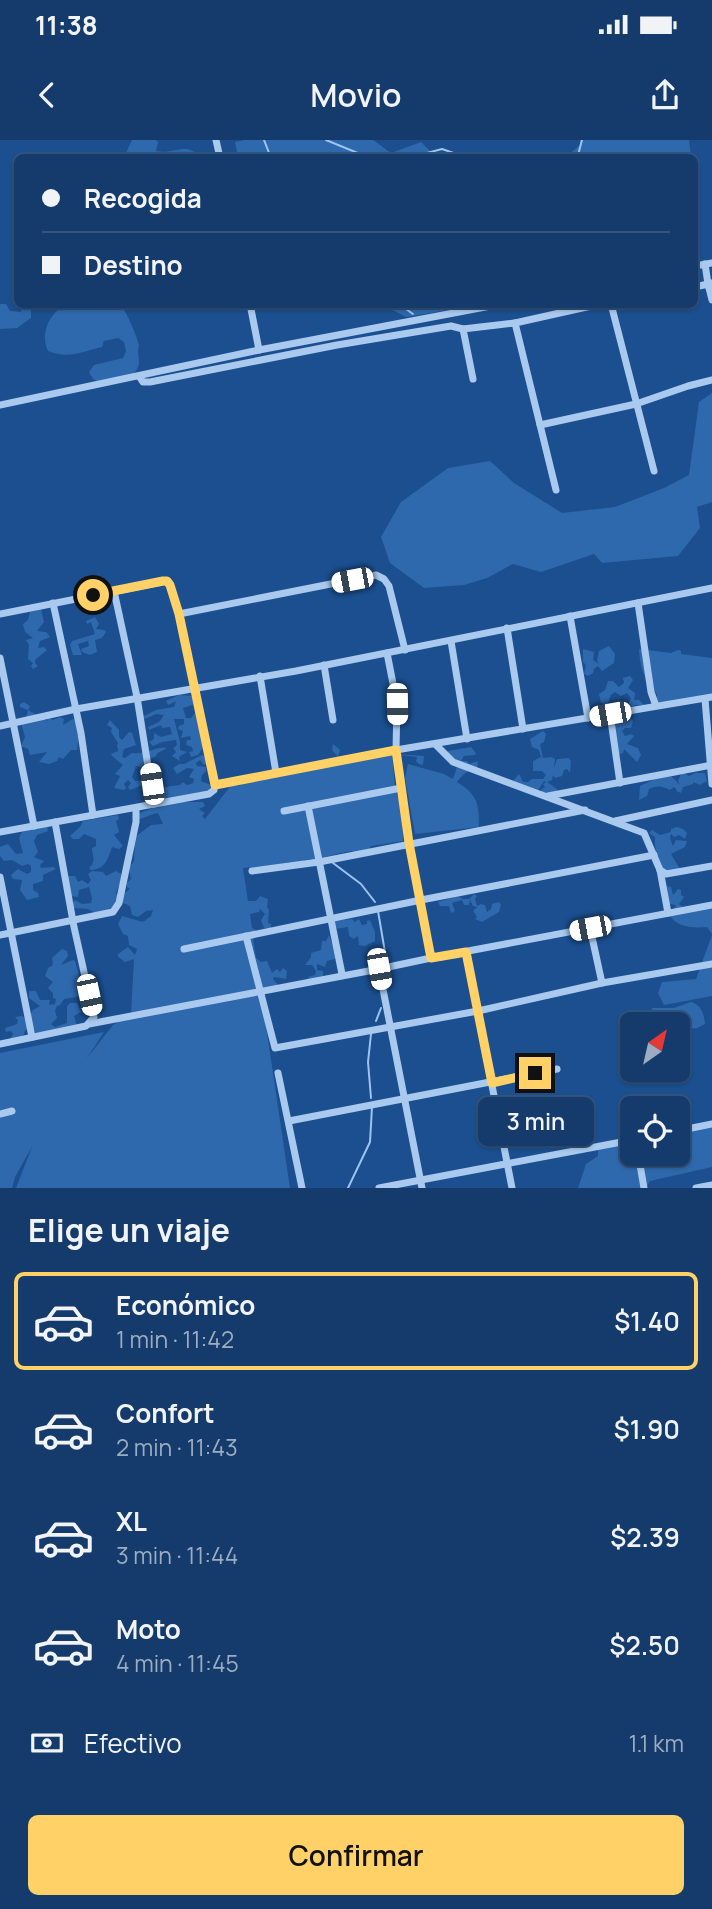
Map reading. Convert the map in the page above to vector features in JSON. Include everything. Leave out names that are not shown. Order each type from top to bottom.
[{"type":"street","points":[[708,263],[712,300]]},
{"type":"street","points":[[251,308],[263,349],[270,360]]},
{"type":"street","points":[[0,405],[263,349],[480,308]]},
{"type":"street","points":[[139,376],[143,382],[150,382],[337,345],[451,326],[463,329],[515,323],[582,308]]},
{"type":"street","points":[[612,308],[654,471]]},
{"type":"street","points":[[515,323],[556,490]]},
{"type":"street","points":[[463,329],[473,379]]},
{"type":"street","points":[[540,425],[636,404],[712,380]]},
{"type":"street","points":[[179,614],[376,575],[384,579],[389,586],[405,650]]},
{"type":"street","points":[[0,614],[167,581],[179,614],[215,785],[209,794],[0,832]]},
{"type":"street","points":[[0,726],[137,697],[405,650],[712,588]]},
{"type":"street","points":[[114,591],[137,697],[154,804]]},
{"type":"street","points":[[53,603],[76,709],[93,815]]},
{"type":"street","points":[[638,603],[651,692],[656,706]]},
{"type":"street","points":[[570,616],[588,718]]},
{"type":"street","points":[[508,628],[523,729]]},
{"type":"street","points":[[451,641],[467,739]]},
{"type":"street","points":[[387,653],[397,704],[396,750],[401,788],[431,958]]},
{"type":"street","points":[[0,658],[34,826]]},
{"type":"street","points":[[324,665],[333,720]]},
{"type":"street","points":[[260,676],[276,773]]},
{"type":"street","points":[[215,785],[396,750],[708,698],[712,784]]},
{"type":"street","points":[[610,714],[620,783]]},
{"type":"street","points":[[435,744],[453,762],[644,833],[660,870],[668,913]]},
{"type":"street","points":[[547,796],[711,765]]},
{"type":"street","points":[[284,811],[401,788]]},
{"type":"street","points":[[614,821],[712,800]]},
{"type":"street","points":[[308,806],[342,974]]},
{"type":"street","points":[[0,934],[108,914],[117,908],[136,822],[136,808]]},
{"type":"street","points":[[252,871],[319,862],[585,810]]},
{"type":"street","points":[[55,822],[94,1017],[89,1024]]},
{"type":"street","points":[[184,949],[654,855]]},
{"type":"street","points":[[660,870],[666,874],[712,866]]},
{"type":"street","points":[[0,877],[33,1037]]},
{"type":"street","points":[[0,1044],[342,974],[712,905]]},
{"type":"street","points":[[590,928],[602,983]]},
{"type":"street","points":[[246,936],[275,1048],[478,1011],[602,983],[712,964]]},
{"type":"street","points":[[466,952],[512,1188]]},
{"type":"street","points":[[379,969],[422,1185]]},
{"type":"street","points":[[289,1121],[556,1069]]},
{"type":"street","points":[[278,1073],[302,1188]]},
{"type":"street","points":[[0,1114],[12,1111]]},
{"type":"street","points":[[690,1128],[712,1124]]},
{"type":"street","points":[[380,1188],[422,1185],[508,1164],[620,1142]]},
{"type":"street","points":[[640,1166],[644,1188]]},
{"type":"street","points":[[696,1188],[709,1186]]},
{"type":"shaded area","points":[[132,140],[156,140],[156,151],[185,149],[197,154],[125,154]]},
{"type":"shaded area","points":[[373,140],[391,153],[421,142],[433,154],[237,154],[235,142]]},
{"type":"shaded area","points":[[580,140],[689,140],[691,154],[570,154],[580,145]]},
{"type":"shaded area","points":[[0,304],[6,304],[10,311],[21,312],[22,308],[31,308],[31,318],[17,328],[0,329]]},
{"type":"shaded area","points":[[61,308],[123,308],[139,345],[138,368],[127,378],[107,386],[93,379],[89,372],[94,365],[123,358],[126,351],[124,342],[118,338],[104,341],[102,347],[75,354],[48,351],[46,331],[54,314]]},
{"type":"shaded area","points":[[389,308],[460,308],[406,317]]},
{"type":"shaded area","points":[[712,393],[712,502],[697,507],[700,528],[678,556],[602,563],[594,554],[541,572],[513,564],[487,578],[464,585],[424,588],[390,563],[381,537],[401,502],[448,468],[490,461],[514,483],[562,513],[615,507],[689,475],[699,402]]},
{"type":"shaded area","points":[[41,609],[44,622],[37,631],[46,632],[50,637],[40,641],[38,648],[44,647],[47,650],[35,660],[38,666],[33,669],[33,663],[28,659],[29,645],[26,640],[33,638],[25,632],[23,624],[28,620],[30,612]]},
{"type":"shaded area","points":[[95,617],[99,624],[96,629],[106,632],[102,638],[95,640],[97,652],[90,655],[82,652],[81,649],[89,646],[88,641],[78,644],[82,655],[73,655],[70,645],[72,641],[95,634],[91,622],[87,624],[86,621]]},
{"type":"shaded area","points":[[609,646],[615,654],[614,663],[602,671],[598,666],[588,676],[584,674],[586,665],[583,662],[583,649],[594,652],[593,660],[599,664],[599,651]]},
{"type":"shaded area","points":[[639,649],[671,653],[678,650],[681,654],[712,658],[712,697],[660,704],[644,674]]},
{"type":"shaded area","points":[[630,676],[633,680],[628,688],[635,693],[634,700],[639,700],[644,705],[630,708],[628,705],[631,698],[627,693],[621,696],[615,692],[607,705],[601,703],[599,694],[605,690],[608,681],[613,681],[619,687],[624,683],[623,678]]},
{"type":"shaded area","points":[[179,695],[194,696],[195,704],[183,708],[186,718],[191,718],[195,713],[193,705],[196,705],[204,746],[198,755],[191,757],[189,752],[193,751],[192,747],[186,745],[187,740],[191,740],[190,736],[181,738],[183,731],[178,729],[184,724],[184,719],[174,719],[180,750],[187,752],[179,757],[180,761],[172,756],[176,752],[173,748],[177,745],[176,740],[153,746],[149,742],[154,739],[154,733],[161,737],[172,734],[170,727],[162,728],[161,725],[149,730],[148,727],[159,722],[164,715],[156,714],[145,719],[142,717],[156,710],[174,707],[176,701],[168,705],[166,701]]},
{"type":"shaded area","points":[[24,702],[30,706],[28,710],[20,707]]},
{"type":"shaded area","points":[[28,710],[47,721],[48,718],[53,720],[60,717],[64,719],[63,725],[75,720],[79,735],[77,750],[71,750],[63,759],[59,757],[57,761],[49,764],[39,762],[47,752],[30,755],[28,749],[21,746],[25,737],[21,723]]},
{"type":"shaded area","points":[[630,718],[633,721],[631,728],[622,731],[625,736],[634,736],[627,744],[638,748],[641,755],[637,762],[624,749],[623,753],[617,755],[613,722]]},
{"type":"shaded area","points":[[110,720],[119,730],[122,740],[129,732],[132,733],[136,745],[124,749],[122,757],[167,748],[150,758],[142,767],[136,766],[132,777],[135,781],[146,780],[143,785],[130,790],[128,787],[131,783],[128,780],[124,784],[124,790],[114,788],[120,776],[115,774],[123,765],[111,754],[118,751],[118,743],[111,732],[112,728],[107,725]]},
{"type":"shaded area","points":[[543,731],[546,734],[544,742],[540,744],[543,758],[555,759],[554,768],[557,759],[568,758],[571,761],[570,773],[567,769],[564,770],[562,776],[555,778],[553,775],[552,780],[547,782],[557,789],[557,793],[542,793],[541,790],[545,787],[543,784],[546,782],[544,781],[538,790],[513,781],[519,774],[523,782],[543,779],[546,775],[542,771],[533,771],[533,761],[541,757],[539,750],[532,747],[530,739]]},
{"type":"shaded area","points":[[333,744],[340,750],[338,757],[332,750]]},
{"type":"shaded area","points":[[471,747],[475,755],[464,756],[461,761],[467,761],[469,764],[478,761],[477,769],[466,773],[457,782],[469,791],[476,801],[479,827],[415,834],[405,778],[408,764],[453,779],[457,766],[448,751]]},
{"type":"shaded area","points":[[211,750],[214,754],[213,760],[204,765],[200,760],[196,763],[197,766],[206,767],[201,781],[211,785],[210,791],[184,802],[203,802],[205,806],[199,809],[205,813],[202,816],[205,819],[233,783],[238,786],[279,769],[367,752],[424,756],[423,765],[416,761],[417,757],[392,754],[395,787],[404,818],[403,841],[371,846],[366,853],[352,851],[312,862],[312,859],[304,860],[300,864],[297,861],[297,865],[290,862],[243,868],[248,901],[256,901],[260,896],[268,899],[268,923],[271,924],[271,929],[264,928],[261,920],[265,914],[260,909],[259,912],[250,914],[252,928],[256,930],[252,933],[256,958],[261,962],[267,961],[272,973],[277,969],[280,972],[283,968],[287,971],[286,979],[274,977],[279,986],[261,992],[290,1188],[16,1188],[32,1147],[15,1177],[12,1188],[0,1188],[0,1053],[104,1032],[87,1058],[113,1025],[131,1014],[134,959],[125,962],[118,954],[128,947],[135,955],[137,949],[129,945],[128,936],[123,934],[118,924],[122,916],[143,922],[151,916],[153,910],[138,917],[132,915],[130,906],[123,903],[123,894],[130,889],[127,883],[131,879],[129,868],[134,861],[135,837],[151,825],[163,824],[158,813],[138,819],[138,814],[155,807],[159,801],[156,794],[158,788],[180,785],[183,782],[187,785],[193,783],[194,779],[189,777],[194,769],[187,768],[177,774],[173,768],[204,756]]},
{"type":"shaded area","points":[[682,772],[689,776],[705,773],[707,781],[700,785],[693,782],[683,787],[681,793],[674,787],[670,790],[655,787],[649,789],[647,796],[639,800],[640,786],[671,776],[680,785],[678,781]]},
{"type":"shaded area","points":[[118,815],[119,819],[116,821],[119,832],[114,835],[123,846],[119,849],[112,847],[103,865],[91,870],[92,848],[96,846],[96,839],[84,834],[79,839],[70,836],[83,821]]},
{"type":"shaded area","points":[[47,825],[48,831],[37,835],[34,841],[38,852],[34,857],[44,861],[40,865],[41,868],[56,869],[43,875],[43,881],[33,884],[33,890],[39,897],[27,900],[20,890],[22,880],[13,879],[11,875],[18,869],[27,874],[31,872],[31,866],[22,866],[12,860],[4,861],[0,856],[0,847],[8,844],[16,854],[23,853],[19,838],[22,832]]},
{"type":"shaded area","points":[[677,827],[687,833],[685,839],[671,834],[670,838],[673,846],[676,840],[687,841],[685,847],[671,854],[681,871],[666,872],[657,856],[655,837],[649,833],[652,830],[660,835]]},
{"type":"shaded area","points":[[92,871],[103,872],[106,876],[116,871],[121,874],[113,912],[96,913],[88,909],[74,908],[72,904],[75,900],[82,904],[91,903],[92,898],[89,887],[79,890],[78,897],[71,896],[68,876],[75,876],[78,882],[82,880],[88,884],[91,880],[88,874]]},
{"type":"shaded area","points":[[667,886],[671,887],[673,895],[678,889],[681,890],[684,897],[679,904],[684,908],[712,907],[712,934],[707,927],[687,926],[670,916],[676,905],[669,904]]},
{"type":"shaded area","points":[[474,894],[477,896],[477,906],[485,905],[487,912],[492,904],[499,902],[499,912],[482,922],[475,919],[477,917],[473,911],[477,907],[473,906],[470,900],[469,905],[464,905],[462,900],[452,903],[455,911],[451,913],[449,906],[440,906],[438,902],[458,896],[469,899]]},
{"type":"shaded area","points":[[352,919],[355,922],[359,919],[362,925],[370,920],[375,941],[365,946],[359,945],[358,936],[354,939],[349,936],[348,927],[334,929],[334,921]]},
{"type":"shaded area","points":[[329,935],[337,955],[335,959],[327,961],[325,967],[317,964],[317,970],[323,971],[323,976],[311,983],[308,977],[315,975],[316,971],[312,965],[305,965],[311,953],[321,950],[322,941],[326,941]]},
{"type":"shaded area","points":[[712,935],[712,996],[664,1005],[658,993],[662,982],[696,979]]},
{"type":"shaded area","points":[[62,949],[67,951],[68,956],[61,965],[75,961],[79,976],[78,985],[83,996],[64,999],[57,1006],[57,1018],[51,1024],[55,1027],[67,1023],[67,1006],[77,1003],[81,1012],[74,1016],[77,1026],[37,1036],[32,1024],[22,1038],[10,1039],[13,1034],[11,1031],[6,1032],[5,1028],[17,1024],[15,1017],[22,1016],[27,1020],[33,1010],[40,1006],[29,998],[29,991],[36,991],[40,1000],[50,1000],[49,1005],[55,1004],[56,999],[48,988],[53,982],[45,976],[48,968],[53,965],[52,958]]},
{"type":"shaded area","points":[[695,1003],[703,1014],[705,1024],[690,1029],[690,1012],[653,1012],[652,1008],[674,1008]]},
{"type":"shaded area","points":[[712,1121],[712,1167],[650,1181],[646,1188],[578,1188],[586,1164],[598,1156],[598,1146],[620,1141],[620,1166],[690,1166],[690,1127],[702,1127]]},
{"type":"waterway","points":[[264,140],[269,154]]},
{"type":"waterway","points":[[326,140],[360,154]]},
{"type":"waterway","points":[[578,154],[582,140]]},
{"type":"waterway","points":[[423,154],[442,149],[456,154]]},
{"type":"waterway","points":[[405,308],[413,314]]},
{"type":"waterway","points":[[333,863],[361,884],[375,902]]},
{"type":"waterway","points":[[378,911],[387,964]]},
{"type":"waterway","points":[[386,988],[387,970]]},
{"type":"waterway","points":[[376,1021],[381,1008]]},
{"type":"waterway","points":[[371,1034],[368,1062],[371,1098]]},
{"type":"waterway","points":[[348,1188],[370,1142],[372,1107]]},
{"type":"route","points":[[93,595],[163,581],[170,585],[179,614],[215,785],[396,750],[409,843],[431,958],[466,952],[492,1083],[535,1073]]}]
